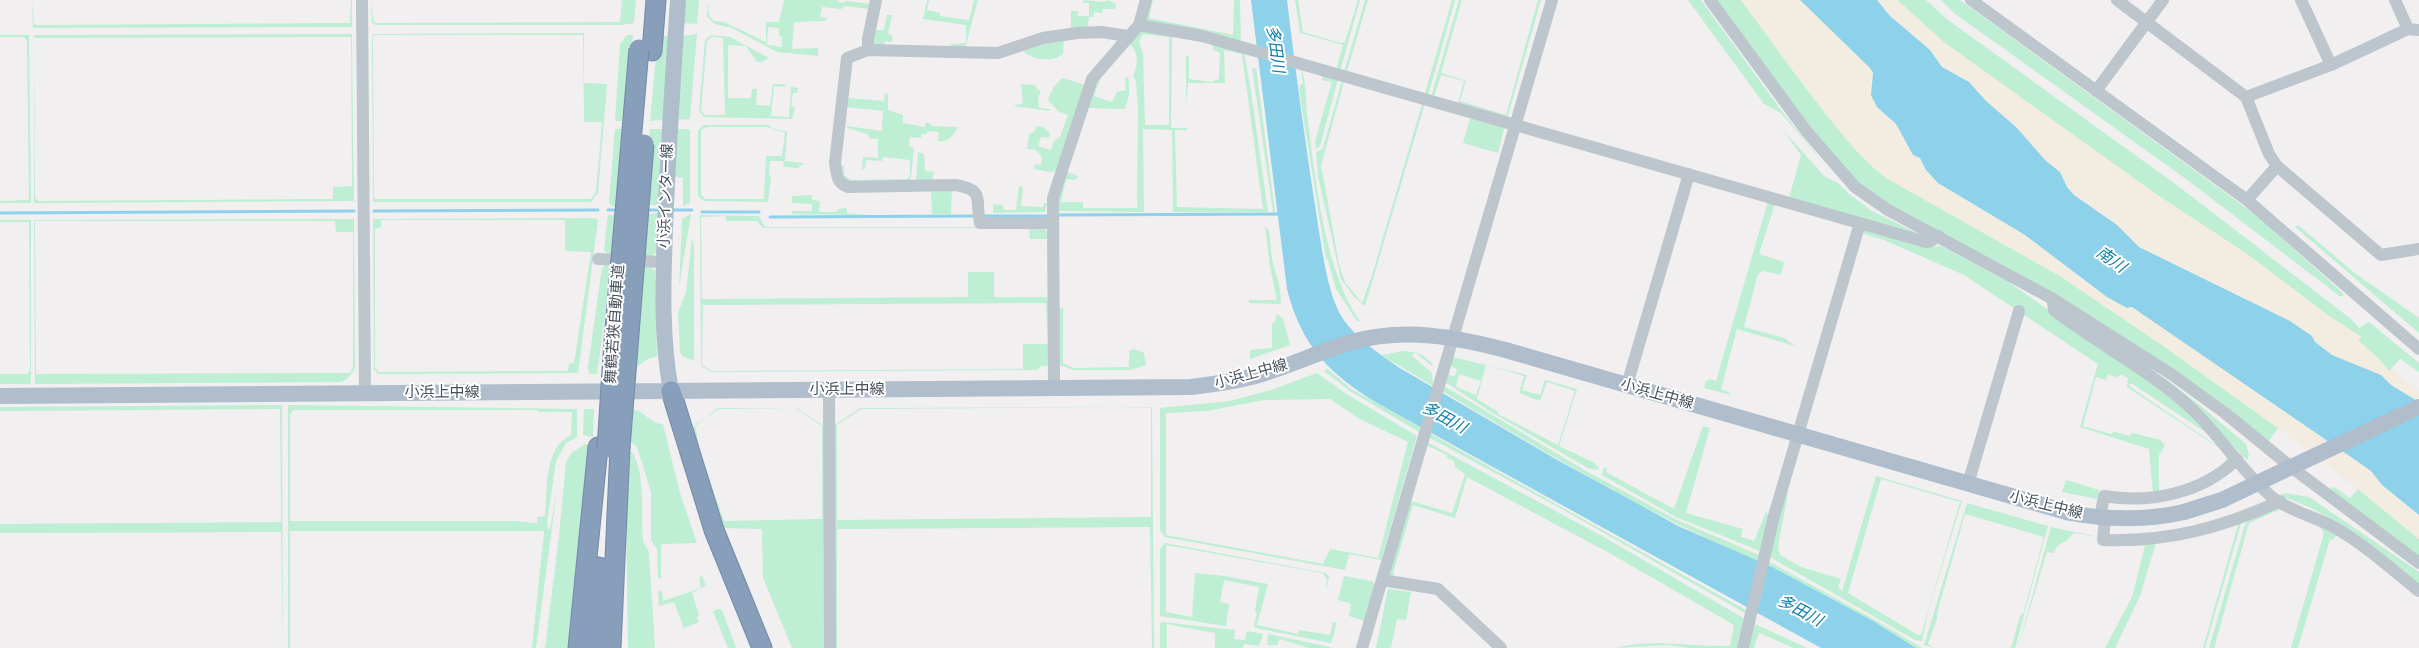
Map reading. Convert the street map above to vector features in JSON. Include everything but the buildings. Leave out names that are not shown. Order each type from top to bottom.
[{"type":"highway","name":"舞鶴若狭自動車道","points":[[611,648],[617,488],[602,409],[614,340],[644,0]]},
{"type":"highway","name":"舞鶴若狭自動車道","points":[[595,648],[608,448],[656,0]]},
{"type":"highway","points":[[671,391],[673,430],[691,498],[707,542],[752,648]]},
{"type":"highway","points":[[671,391],[714,530],[762,648]]},
{"type":"highway","points":[[578,648],[608,448]]},
{"type":"highway","points":[[617,488],[624,648]]},
{"type":"main road","name":"小浜インター線","points":[[671,391],[665,355],[663,262],[667,154],[678,0]]},
{"type":"main road","name":"小浜上中線","points":[[0,396],[1054,388],[1213,384],[1263,374],[1352,342],[1416,334],[1454,337],[1501,348],[2049,507],[2102,518],[2149,519],[2184,512],[2222,500],[2419,408]]},
{"type":"street","points":[[362,0],[365,393]]},
{"type":"street","points":[[868,50],[868,39],[876,0]]},
{"type":"street","points":[[1054,388],[1053,198],[1089,86],[1096,73],[1127,36],[1139,25],[1146,0]]},
{"type":"street","points":[[1362,648],[1552,0]]},
{"type":"street","points":[[1710,0],[1790,108],[1846,178],[1876,203],[2053,299],[2205,398],[2419,563]]},
{"type":"street","points":[[1971,0],[2247,200],[2419,349]]},
{"type":"street","points":[[2117,0],[2246,97],[2269,154],[2277,166],[2381,255],[2419,249]]},
{"type":"street","points":[[2096,91],[2163,0]]},
{"type":"street","points":[[2301,0],[2331,65]]},
{"type":"street","points":[[2246,97],[2331,65],[2414,30],[2395,0]]},
{"type":"street","points":[[1139,25],[1195,34],[1250,49],[1926,242],[1931,242],[1939,236]]},
{"type":"street","points":[[1053,218],[980,223],[977,193],[971,188],[956,185],[848,187],[841,184],[838,179],[835,163],[847,58],[868,50],[998,54],[1043,38],[1076,33],[1102,32],[1127,36]]},
{"type":"street","points":[[2247,200],[2277,166]]},
{"type":"street","points":[[1627,385],[1689,174]]},
{"type":"street","points":[[1743,648],[1764,559],[1798,434],[1860,223]]},
{"type":"street","points":[[598,259],[663,262]]},
{"type":"street","points":[[2053,299],[2054,310],[2086,335],[2161,384],[2192,409],[2237,458],[2240,465],[2280,501],[2340,531],[2419,591]]},
{"type":"street","points":[[1968,484],[2019,311]]},
{"type":"street","points":[[829,390],[830,648]]},
{"type":"street","points":[[2237,458],[2225,471],[2197,487],[2143,498],[2104,496],[2103,540],[2160,539],[2192,533],[2238,517],[2245,517],[2280,501]]},
{"type":"street","points":[[1382,580],[1438,589],[1501,648]]},
{"type":"green space","points":[[32,0],[34,23],[36,25],[350,23],[352,0],[352,27],[33,28]]},
{"type":"green space","points":[[371,0],[374,23],[620,22],[622,0],[636,0],[634,23],[622,25],[375,25],[372,23]]},
{"type":"green space","points":[[685,0],[699,0],[697,24],[683,23]]},
{"type":"green space","points":[[708,0],[709,16],[714,21],[724,22],[766,42],[766,22],[779,22],[784,0],[837,0],[842,3],[847,1],[871,4],[869,9],[845,6],[841,9],[822,7],[820,17],[827,18],[826,21],[794,22],[792,49],[818,48],[818,56],[777,52],[732,28],[715,24],[707,17]],"holes":[[[768,27],[779,28],[779,36],[782,37],[782,47],[767,45]]]},
{"type":"green space","points":[[927,0],[929,0],[927,10],[940,13],[940,16],[969,20],[974,0],[978,0],[965,48],[950,48],[951,44],[966,43],[966,25],[923,19]]},
{"type":"green space","points":[[1083,0],[1104,2],[1108,0],[1116,4],[1115,9],[1103,9],[1102,13],[1094,12],[1093,17],[1089,17],[1087,30],[1071,31],[1071,11],[1078,11],[1078,16],[1089,16],[1089,3],[1083,3]]},
{"type":"green space","points":[[1150,0],[1153,0],[1149,18],[1233,35],[1234,0],[1240,0],[1241,42],[1145,20]]},
{"type":"green space","points":[[1295,0],[1298,0],[1303,32],[1340,43],[1345,42],[1358,0],[1360,0],[1340,71],[1336,70],[1343,45],[1300,33]]},
{"type":"green space","points":[[1365,0],[1368,0],[1347,71],[1425,93],[1452,0],[1455,0],[1428,96],[1344,72]]},
{"type":"green space","points":[[1459,0],[1462,0],[1441,73],[1466,81],[1460,101],[1506,115],[1538,0],[1541,0],[1507,119],[1431,97]],"holes":[[[1441,75],[1464,81],[1458,103],[1434,97]]]},
{"type":"green space","points":[[1688,0],[1701,0],[1783,113],[1830,171],[1781,113],[1764,104]]},
{"type":"green space","points":[[1717,0],[1741,0],[1825,113],[1854,148],[1879,172],[1888,179],[2060,276],[2162,345],[2278,428],[2269,441],[1890,205],[1858,182],[1811,129]]},
{"type":"green space","points":[[1897,0],[1926,0],[1948,20],[2178,186],[2351,319],[2359,328],[2369,322],[2419,363],[2419,372],[2400,359],[2389,371],[2358,340],[2361,337],[2329,316],[2247,254],[2153,192],[1945,43]]},
{"type":"green space","points":[[1941,0],[1960,0],[2231,197],[2258,217],[2344,294],[2341,297],[2186,179],[1954,13]]},
{"type":"green space","points":[[887,15],[892,15],[888,34],[893,36],[891,42],[885,41],[883,49],[872,48],[873,30],[884,30]]},
{"type":"green space","points":[[1142,31],[1172,35],[1171,128],[1187,128],[1187,130],[1175,130],[1177,207],[1263,209],[1242,54],[1224,50],[1225,83],[1188,83],[1186,104],[1186,56],[1189,57],[1189,79],[1211,82],[1219,79],[1220,53],[1213,49],[1212,44],[1244,52],[1268,212],[1173,212],[1172,130],[1143,129],[1144,212],[1059,211],[1059,190],[1067,172],[1078,176],[1075,180],[1066,179],[1061,202],[1083,202],[1083,208],[1137,208],[1138,107],[1136,82],[1133,76],[1137,58],[1134,49],[1127,42]],"holes":[[[1143,34],[1169,37],[1169,125],[1145,125],[1143,53],[1139,42]]]},
{"type":"green space","points":[[584,33],[584,83],[607,84],[598,193],[591,202],[373,202],[372,37],[374,34]],"holes":[[[375,35],[583,35],[584,122],[602,122],[596,192],[591,199],[374,199],[373,37]]]},
{"type":"green space","points":[[352,34],[354,201],[34,203],[34,38],[34,35]],"holes":[[[351,37],[352,186],[333,187],[333,199],[38,201],[35,198],[34,38]]]},
{"type":"green space","points":[[697,34],[690,119],[676,120],[682,36]]},
{"type":"green space","points":[[0,35],[29,35],[31,203],[0,203],[0,201],[28,200],[29,197],[27,42],[24,37],[0,37]]},
{"type":"green space","points":[[627,35],[633,35],[626,121],[615,121],[620,44]]},
{"type":"green space","points":[[658,35],[670,36],[664,120],[650,121]]},
{"type":"green space","points":[[711,35],[730,37],[769,58],[760,63],[756,61],[746,46],[728,45],[728,98],[751,98],[752,89],[757,89],[756,105],[770,106],[773,84],[785,84],[785,87],[774,86],[771,116],[789,117],[791,87],[798,88],[797,93],[793,93],[791,106],[795,107],[792,119],[704,117],[699,111],[705,40]],"holes":[[[712,37],[723,38],[725,115],[705,115],[701,110],[707,41]]]},
{"type":"green space","points":[[1064,38],[1063,54],[1059,57],[1043,59],[1032,57],[1023,51]]},
{"type":"green space","points":[[1252,68],[1256,68],[1275,212],[1273,212]]},
{"type":"green space","points":[[1301,69],[1305,83],[1307,114],[1323,221],[1338,276],[1348,300],[1360,321],[1357,321],[1336,289],[1328,260],[1326,259],[1300,96],[1299,85],[1303,84]]},
{"type":"green space","points":[[1102,74],[1094,96],[1112,102],[1117,92],[1126,90],[1125,77],[1129,79],[1129,95],[1125,109],[1086,108],[1092,87]]},
{"type":"green space","points":[[1323,74],[1338,79],[1320,146],[1316,149],[1315,141],[1332,82],[1322,80]]},
{"type":"green space","points":[[1062,78],[1086,85],[1058,170],[1050,172],[1034,169],[1035,164],[1041,165],[1042,157],[1036,150],[1027,149],[1029,134],[1034,132],[1037,126],[1043,127],[1050,133],[1049,138],[1041,137],[1038,146],[1051,150],[1054,141],[1060,137],[1068,115],[1058,111],[1048,100],[1053,88]]},
{"type":"green space","points":[[1342,80],[1425,103],[1365,306],[1354,297],[1341,279],[1318,176],[1316,153],[1323,148]],"holes":[[[1344,82],[1422,104],[1372,275],[1362,303],[1345,282],[1339,264],[1321,165]]]},
{"type":"green space","points":[[1021,84],[1035,85],[1041,91],[1038,97],[1039,108],[1050,109],[1050,111],[1013,106],[1023,103]]},
{"type":"green space","points":[[885,93],[888,94],[888,110],[903,115],[903,123],[925,127],[925,123],[930,123],[931,126],[958,127],[953,135],[945,141],[938,141],[939,132],[927,131],[927,134],[921,134],[921,138],[910,137],[909,146],[914,148],[911,177],[908,182],[845,181],[840,166],[844,166],[844,175],[851,180],[907,179],[910,176],[910,160],[883,157],[882,161],[866,160],[865,169],[862,169],[863,157],[878,158],[878,139],[869,138],[868,134],[847,128],[847,126],[882,131],[883,111],[846,107],[848,98],[884,101]]},
{"type":"green space","points":[[1471,116],[1505,126],[1498,153],[1463,143]]},
{"type":"green space","points":[[704,125],[769,125],[771,128],[787,132],[785,161],[804,163],[798,168],[784,167],[783,161],[770,161],[769,175],[771,177],[768,202],[704,201],[698,196],[698,130]],"holes":[[[707,127],[767,127],[785,133],[782,156],[766,156],[764,199],[705,199],[701,195],[701,130]]]},
{"type":"green space","points":[[615,129],[625,129],[617,206],[612,206],[609,203]]},
{"type":"green space","points":[[650,129],[663,129],[658,205],[644,205]]},
{"type":"green space","points":[[675,129],[690,129],[690,203],[683,206],[683,178],[672,176]]},
{"type":"green space","points":[[1783,130],[1825,177],[1838,183],[1872,211],[1923,236],[1789,198],[1801,155]]},
{"type":"green space","points":[[918,152],[924,154],[925,171],[934,172],[932,181],[916,182]]},
{"type":"green space","points":[[1019,186],[1023,187],[1021,206],[1043,207],[1044,203],[1047,203],[1045,212],[993,213],[993,204],[1003,205],[1004,210],[1016,210]]},
{"type":"green space","points":[[931,189],[952,189],[951,214],[932,214]]},
{"type":"green space","points":[[812,195],[812,200],[820,201],[819,212],[835,212],[839,209],[847,208],[847,213],[870,215],[792,214],[792,211],[812,211],[812,204],[792,203],[792,196]]},
{"type":"green space","points":[[1768,201],[1775,204],[1759,254],[1784,262],[1781,275],[1763,271],[1758,274],[1744,327],[1784,338],[1795,346],[1737,329],[1721,389],[1731,395],[1704,388],[1706,381],[1710,379],[1716,381]]},
{"type":"green space","points":[[658,213],[656,253],[648,258],[640,257],[644,215]]},
{"type":"green space","points":[[691,214],[679,287],[682,219]]},
{"type":"green space","points":[[608,215],[616,215],[612,255],[608,255],[604,250]]},
{"type":"green space","points":[[700,215],[759,216],[765,227],[1042,227],[1049,233],[1048,363],[1047,366],[1041,366],[1037,370],[712,372],[701,366]],"holes":[[[726,216],[726,221],[757,221],[763,228],[1029,228],[1030,239],[1047,239],[1048,297],[994,297],[994,272],[968,272],[968,297],[702,299],[701,217]],[[1046,303],[1048,344],[1023,344],[1023,369],[712,371],[702,365],[703,305]]]},
{"type":"green space","points":[[593,218],[598,220],[578,373],[378,374],[374,369],[373,219]],"holes":[[[381,220],[565,220],[565,251],[591,252],[574,363],[569,364],[568,371],[379,372],[375,367],[375,229],[381,227]]]},
{"type":"green space","points":[[354,219],[355,369],[347,379],[341,382],[35,384],[34,220]],"holes":[[[35,221],[335,221],[336,232],[353,232],[353,367],[350,373],[36,374]]]},
{"type":"green space","points":[[0,220],[31,220],[31,384],[0,384],[0,374],[27,374],[30,370],[29,222],[0,222]]},
{"type":"green space","points":[[2298,225],[2356,274],[2419,318],[2419,333],[2295,227]]},
{"type":"green space","points":[[1265,226],[1269,230],[1272,259],[1280,289],[1280,304],[1249,303],[1249,300],[1277,300],[1270,267]]},
{"type":"green space","points":[[1864,229],[1931,247],[1941,246],[2007,281],[2158,387],[2210,431],[2208,434],[2131,383],[2129,386],[2230,455],[2224,465],[2220,468],[2224,464],[2227,455],[2222,450],[2127,387],[2128,378],[2121,374],[2116,378],[2108,374],[2106,380],[2096,377],[2083,426],[2111,434],[2115,432],[2130,436],[2132,433],[2161,440],[2165,446],[2159,455],[2159,492],[2188,486],[2153,494],[2149,449],[2080,427],[2098,364],[1964,275],[1884,240],[1861,233]]},
{"type":"green space","points":[[692,239],[694,245],[694,361],[682,356],[680,352],[678,313],[686,292]]},
{"type":"green space","points":[[607,264],[612,264],[597,374],[589,374],[588,367],[602,268]]},
{"type":"green space","points":[[639,264],[648,265],[655,271],[657,357],[649,358],[631,371]]},
{"type":"green space","points":[[1059,308],[1063,308],[1063,363],[1074,368],[1129,367],[1129,351],[1134,349],[1144,353],[1146,365],[1130,370],[1073,370],[1060,365]]},
{"type":"green space","points":[[1276,314],[1283,318],[1290,345],[1250,359],[1250,350],[1272,348],[1272,324],[1276,321]]},
{"type":"green space","points":[[2078,324],[2166,379],[2197,403],[2246,444],[2249,456],[2247,460],[2231,444]]},
{"type":"green space","points":[[1404,351],[1415,352],[1412,356],[1432,373],[1433,386],[1381,355]]},
{"type":"green space","points":[[1416,353],[1427,358],[1433,365],[1432,366]]},
{"type":"green space","points":[[1453,357],[1486,365],[1477,399],[1498,412],[1498,414],[1558,445],[1575,391],[1547,382],[1540,401],[1519,393],[1524,376],[1487,365],[1527,375],[1522,390],[1540,395],[1545,380],[1577,389],[1559,446],[1595,463],[1599,467],[1598,470],[1588,468],[1491,412],[1445,382],[1447,375],[1455,376],[1457,369],[1450,366]],"holes":[[[1459,374],[1481,381],[1476,395],[1456,387]]]},
{"type":"green space","points":[[1328,369],[1351,389],[1420,427],[1419,432],[1350,391],[1324,371]]},
{"type":"green space","points":[[1317,373],[1348,395],[1417,436],[1381,560],[1349,554],[1345,570],[1165,537],[1160,530],[1160,408],[1230,401],[1271,390]],"holes":[[[1330,399],[1358,418],[1408,442],[1378,558],[1330,549],[1323,564],[1166,535],[1166,413],[1207,411],[1264,400]]]},
{"type":"green space","points":[[1444,386],[1586,471],[1675,519],[1759,555],[1757,561],[1636,503],[1442,391]]},
{"type":"green space","points":[[282,405],[283,648],[281,532],[0,533],[0,524],[281,522],[280,409],[0,411],[0,407]]},
{"type":"green space","points":[[288,405],[577,409],[577,437],[566,443],[556,461],[547,523],[548,529],[550,529],[557,490],[536,648],[532,648],[544,531],[290,531],[290,648],[288,648]],"holes":[[[293,410],[537,410],[538,412],[572,412],[571,435],[562,441],[551,459],[547,482],[545,516],[537,517],[537,523],[515,521],[290,521],[290,415]]]},
{"type":"green space","points":[[1150,407],[861,409],[837,425],[837,517],[838,520],[1151,517],[1151,407],[1154,648],[1152,648],[1150,527],[837,529],[837,648],[835,648],[835,425],[860,408]]},
{"type":"green space","points":[[718,408],[795,408],[719,409],[705,418]]},
{"type":"green space","points":[[795,408],[824,426],[826,648],[792,648],[763,578],[762,529],[722,528],[693,428],[695,426],[700,452],[724,521],[822,519],[822,426]]},
{"type":"green space","points":[[584,409],[594,409],[593,437],[583,435]]},
{"type":"green space","points":[[629,409],[634,409],[654,422],[663,424],[680,493],[697,543],[661,544],[661,578],[658,578],[657,549],[651,540],[651,492],[637,447],[627,439]]},
{"type":"green space","points":[[1703,426],[1710,428],[1686,513],[1743,529],[1741,537],[1754,541],[1766,512],[1769,516],[1760,551],[1676,517],[1602,475],[1604,467],[1607,468],[1606,472],[1674,509]]},
{"type":"green space","points":[[1429,433],[1746,610],[1745,613],[1560,508],[1428,437]]},
{"type":"green space","points":[[1427,442],[1602,536],[1745,619],[1738,648],[1691,648],[1667,645],[1615,648],[1658,643],[1730,646],[1734,625],[1613,555],[1467,477],[1455,518],[1413,505],[1393,573],[1394,576],[1444,591],[1387,578],[1411,501],[1452,513],[1465,474],[1455,467],[1454,461],[1447,458],[1447,455],[1426,445]]},
{"type":"green space","points":[[585,444],[592,444],[572,648],[545,648],[566,462],[571,453]]},
{"type":"green space","points":[[625,447],[632,452],[640,475],[643,539],[649,553],[655,648],[628,648]]},
{"type":"green space","points":[[1876,476],[1962,501],[1928,612],[1922,641],[1915,640],[1770,557],[1786,492],[1788,493],[1778,547],[1780,555],[1801,567],[1841,579],[1838,587],[1842,591]],"holes":[[[1881,479],[1960,502],[1921,635],[1848,593]]]},
{"type":"green space","points":[[2066,480],[2099,490],[2097,499],[2062,492]]},
{"type":"green space","points":[[2334,487],[2350,498],[2358,489],[2419,539],[2419,557],[2330,489]]},
{"type":"green space","points":[[2285,493],[2309,497],[2419,572],[2419,586],[2370,546],[2335,522],[2298,502],[2279,496]]},
{"type":"green space","points":[[1967,503],[2048,526],[2015,648],[2011,648],[2020,616],[2023,614],[2044,537],[1965,514],[1937,613],[1937,619],[1928,644],[1933,648],[1924,645]]},
{"type":"green space","points":[[2280,506],[2329,528],[2354,544],[2419,595],[2419,597],[2354,546],[2336,535],[2333,540],[2330,539],[2298,648],[2291,648],[2324,533],[2321,528],[2281,509],[2249,523],[2214,648],[2209,648],[2245,524],[2248,520]]},
{"type":"green space","points":[[2239,521],[2241,524],[2205,648],[2203,648],[2238,525],[2236,524],[2202,535],[2156,543],[2140,596],[2115,648],[2105,648],[2132,597],[2145,546],[2099,543],[2097,537],[2074,533],[2065,542],[2058,545],[2054,553],[2047,552],[2018,648],[2051,527],[2098,537],[2100,542],[2118,543],[2188,536]]},
{"type":"green space","points":[[1165,543],[1326,573],[1329,577],[1326,591],[1327,579],[1322,573],[1166,545],[1166,612],[1192,617],[1195,573],[1268,584],[1257,625],[1298,634],[1299,630],[1330,635],[1333,622],[1337,623],[1331,643],[1256,628],[1254,626],[1257,613],[1255,610],[1259,587],[1224,580],[1220,602],[1229,604],[1226,626],[1160,616],[1160,549]]},
{"type":"green space","points":[[1768,561],[1922,648],[1916,648],[1873,621],[1767,565]]},
{"type":"green space","points":[[702,575],[706,586],[692,593],[699,615],[697,616],[699,622],[684,628],[674,602],[659,606],[658,592],[662,590],[663,601],[701,588],[699,578]]},
{"type":"green space","points":[[1344,576],[1371,581],[1375,584],[1365,621],[1349,616],[1351,604],[1338,600]]},
{"type":"green space","points":[[1388,589],[1411,592],[1406,620],[1397,619],[1391,648],[1376,648]]},
{"type":"green space","points":[[722,610],[736,648],[728,648],[713,611]]},
{"type":"green space","points":[[1162,622],[1235,630],[1234,639],[1245,640],[1247,631],[1263,634],[1259,646],[1244,644],[1243,648],[1215,648],[1215,633],[1167,624],[1167,648],[1160,648],[1160,624]]},
{"type":"green space","points":[[1755,624],[1807,648],[1794,648],[1759,633],[1754,648],[1748,648]]},
{"type":"green space","points":[[1268,634],[1331,648],[1309,648],[1280,639],[1277,645],[1267,645]]},
{"type":"sand","points":[[1741,0],[1800,0],[1870,68],[1873,73],[1871,83],[1877,107],[1896,124],[1909,149],[1920,158],[1926,170],[1938,183],[2025,235],[2107,297],[2127,308],[2132,307],[2371,471],[2382,485],[2419,515],[2419,539],[2358,489],[2278,428],[2162,345],[2060,276],[1888,179],[1879,172],[1854,148],[1825,113]]},
{"type":"sand","points":[[1877,0],[1897,0],[1945,43],[2153,192],[2247,254],[2329,316],[2361,337],[2358,341],[2377,357],[2389,371],[2393,370],[2419,391],[2419,402],[2377,374],[2332,355],[2315,342],[2312,336],[2290,321],[2139,247],[2109,220],[2074,195],[2067,187],[2060,172],[2046,161],[2016,127],[1986,101],[1969,82],[1942,67],[1930,50],[1890,16]]},
{"type":"water","name":"多田川","points":[[1251,0],[1287,0],[1309,169],[1327,276],[1340,313],[1357,335],[1398,367],[1559,461],[1678,526],[1772,567],[1873,621],[1916,648],[1821,648],[1377,403],[1331,369],[1319,356],[1300,326],[1287,289]]},
{"type":"water","name":"南川","points":[[1800,0],[1877,0],[1890,16],[1930,50],[1942,67],[1969,82],[1986,101],[2016,127],[2046,161],[2060,172],[2067,187],[2074,195],[2117,225],[2139,247],[2290,321],[2312,336],[2315,342],[2332,355],[2381,375],[2391,385],[2419,402],[2419,515],[2382,485],[2371,471],[2351,457],[2132,307],[2127,308],[2107,297],[2025,235],[1938,183],[1926,170],[1920,158],[1913,155],[1896,124],[1877,107],[1871,95],[1873,73],[1870,68]]},
{"type":"waterway","points":[[374,211],[598,210]]},
{"type":"waterway","points":[[608,210],[620,210]]},
{"type":"waterway","points":[[646,210],[660,210]]},
{"type":"waterway","points":[[671,210],[692,210]]},
{"type":"waterway","points":[[0,213],[354,211]]},
{"type":"waterway","points":[[702,212],[759,212]]},
{"type":"waterway","points":[[1055,215],[1282,214]]},
{"type":"waterway","points":[[770,217],[977,216]]},
{"type":"waterway","points":[[983,216],[1049,216]]}]
